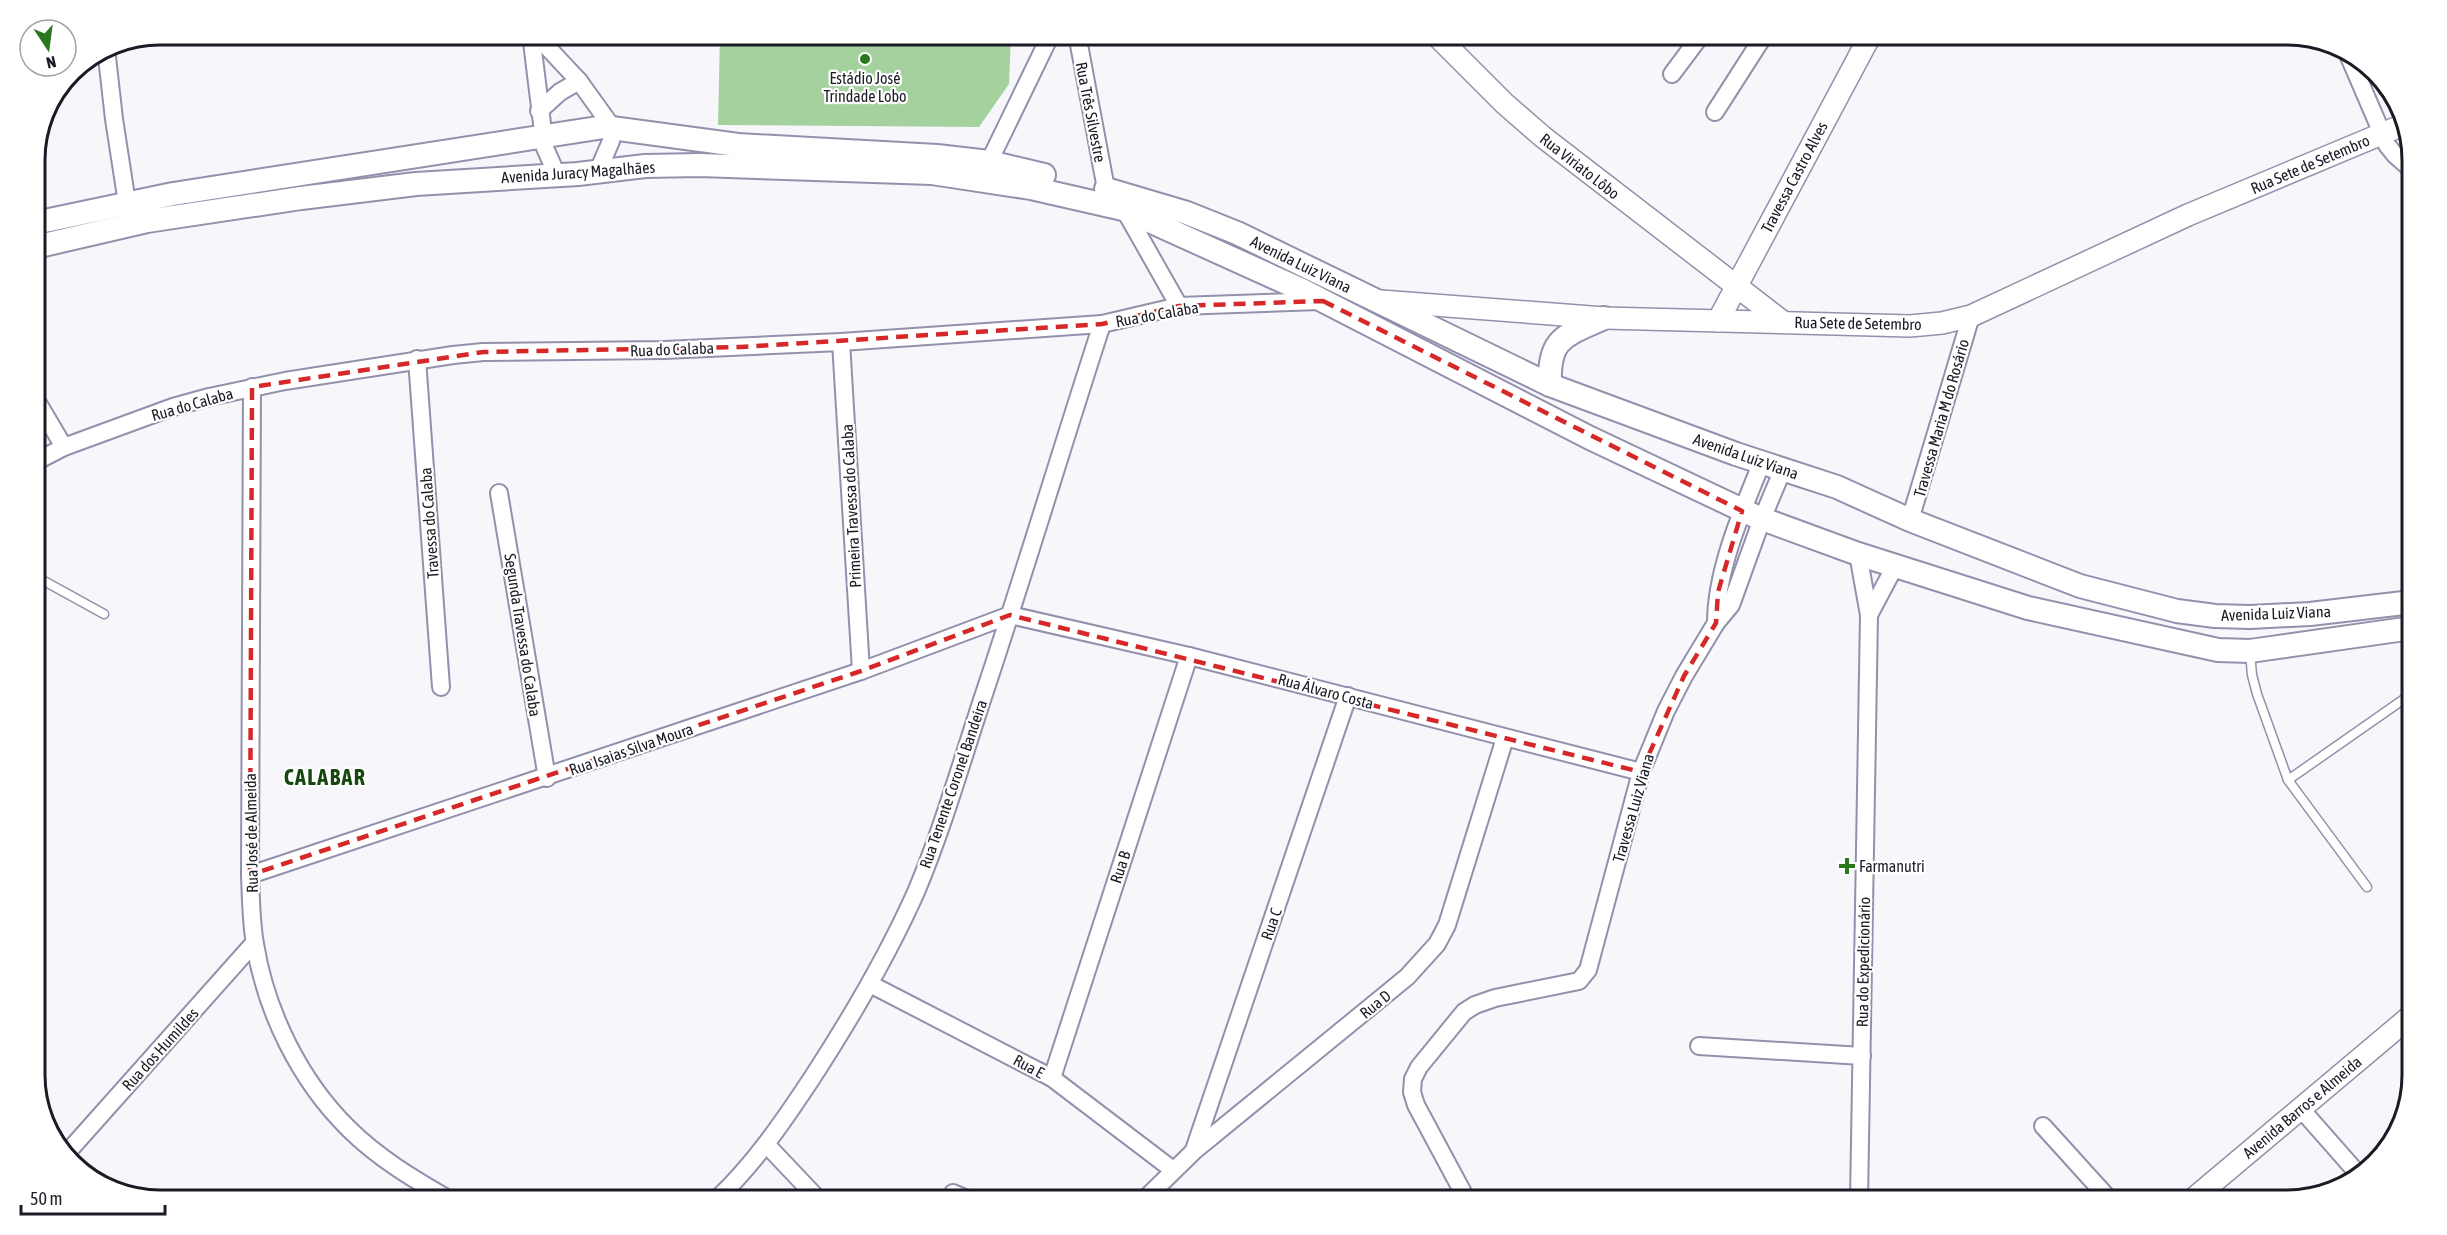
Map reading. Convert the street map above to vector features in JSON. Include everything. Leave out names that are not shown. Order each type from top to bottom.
[{"type":"main road","name":"Avenida Juracy Magalhães","points":[[45,221],[127,203],[298,174],[612,127],[738,145],[911,153],[989,162],[1106,189]]},
{"type":"main road","points":[[363,165],[366,190]]},
{"type":"main road","name":"Avenida Juracy Magalhães","points":[[45,245],[147,221],[301,198],[416,184],[557,175],[645,166],[700,165],[932,173],[1031,188],[1123,209]]},
{"type":"main road","points":[[298,174],[301,198]]},
{"type":"main road","name":"Avenida Luiz Viana","points":[[1106,189],[1187,213],[1237,233],[1551,385],[1853,494],[1910,520],[2080,586],[2177,611],[2250,617],[2310,614],[2402,603]]},
{"type":"main road","name":"Avenida Luiz Viana","points":[[1123,209],[1323,301],[1590,438],[1752,515],[1858,554],[2028,608],[2218,650],[2250,651],[2402,629]]},
{"type":"main road","points":[[1551,385],[1549,365],[1555,346],[1573,332],[1604,318]]},
{"type":"main road","points":[[2250,617],[2250,651]]},
{"type":"street","points":[[534,45],[543,137],[548,157],[557,175]]},
{"type":"street","points":[[544,45],[579,81],[612,127],[611,141],[598,171]]},
{"type":"street","points":[[989,162],[1046,45]]},
{"type":"street","name":"Rua Três Silvestre","points":[[1079,45],[1106,189]]},
{"type":"street","name":"Rua Viriato Lôbo","points":[[1446,45],[1505,104],[1534,129],[1783,322]]},
{"type":"street","points":[[1672,74],[1694,45]]},
{"type":"street","points":[[1715,112],[1758,45]]},
{"type":"street","name":"Travessa Castro Alves","points":[[1718,321],[1865,45]]},
{"type":"street","points":[[107,58],[127,203]]},
{"type":"street","points":[[2353,65],[2382,134],[2395,155],[2402,161]]},
{"type":"street","points":[[539,111],[560,92],[579,81]]},
{"type":"street","name":"Rua Sete de Setembro","points":[[1379,301],[1604,318],[1910,326],[1942,323],[1971,316],[2188,215],[2397,127]]},
{"type":"street","points":[[1123,209],[1179,306]]},
{"type":"street","name":"Rua do Calaba","points":[[45,457],[64,447],[173,407],[252,387],[417,359],[483,352],[675,349],[841,342],[1102,324],[1179,306],[1323,301]]},
{"type":"street","name":"Travessa Maria M do Rosário","points":[[1910,520],[1971,316]]},
{"type":"street","name":"Rua Tenente Coronel Bandeira","points":[[726,1190],[766,1144],[826,1055],[870,984],[902,922],[933,848],[1102,324]]},
{"type":"street","name":"Primeira Travessa do Calaba","points":[[841,342],[861,671]]},
{"type":"street","name":"Travessa do Calaba","points":[[417,359],[441,687]]},
{"type":"street","name":"Rua José de Almeida","points":[[252,387],[250,875],[254,943],[267,998],[301,1065],[332,1111],[351,1131],[381,1155],[433,1190]]},
{"type":"street","points":[[45,415],[64,447]]},
{"type":"street","name":"Travessa Luiz Viana","points":[[1462,1190],[1416,1105],[1412,1092],[1413,1079],[1419,1067],[1464,1012],[1475,1005],[1495,998],[1579,981],[1588,970],[1641,772],[1666,711],[1716,623],[1718,592],[1773,465]]},
{"type":"street","name":"Segunda Travessa do Calaba","points":[[499,493],[547,778]]},
{"type":"street","name":"Rua do Expedicionário","points":[[1858,554],[1869,615],[1859,1190]]},
{"type":"street","name":"Rua do Expedicionário","points":[[1869,615],[1895,566]]},
{"type":"street","name":"Rua Álvaro Costa","points":[[1010,615],[1189,656],[1641,772]]},
{"type":"street","name":"Rua Isaias Silva Moura","points":[[250,875],[547,778],[861,671],[1010,615]]},
{"type":"street","name":"Rua B","points":[[1052,1078],[1189,656]]},
{"type":"street","name":"Rua C","points":[[1194,1151],[1348,696]]},
{"type":"street","name":"Rua D","points":[[1154,1190],[1194,1151],[1407,977],[1437,944],[1447,925],[1505,738]]},
{"type":"street","name":"Rua dos Humildes","points":[[71,1148],[254,943]]},
{"type":"street","name":"Rua E","points":[[870,984],[1052,1078],[1173,1170]]},
{"type":"street","name":"Avenida Barros e Almeida","points":[[2204,1190],[2402,1023]]},
{"type":"street","points":[[1699,1046],[1862,1056]]},
{"type":"street","points":[[2301,1109],[2354,1169]]},
{"type":"street","points":[[2043,1126],[2101,1190]]},
{"type":"street","points":[[766,1144],[810,1190]]},
{"type":"lane","points":[[45,582],[104,614]]},
{"type":"lane","points":[[2250,651],[2252,675],[2257,694],[2288,780],[2367,887]]},
{"type":"lane","points":[[2288,780],[2402,700]]},
{"type":"highlighted area","points":[[1323,301],[1742,511],[1718,592],[1716,623],[1684,676],[1641,772],[1010,615],[861,671],[250,875],[252,387],[483,352],[741,347],[1102,324],[1179,306]]},
{"type":"green space","name":"Estádio José Trindade Lobo","points":[[720,45],[1011,45],[1009,84],[979,127],[718,125]]},
{"type":"place","name":"Estádio José Trindade Lobo","points":[[865,59]]},
{"type":"place","name":"Farmanutri","points":[[1847,866]]},
{"type":"district","name":"CALABAR","points":[[325,777]]}]
